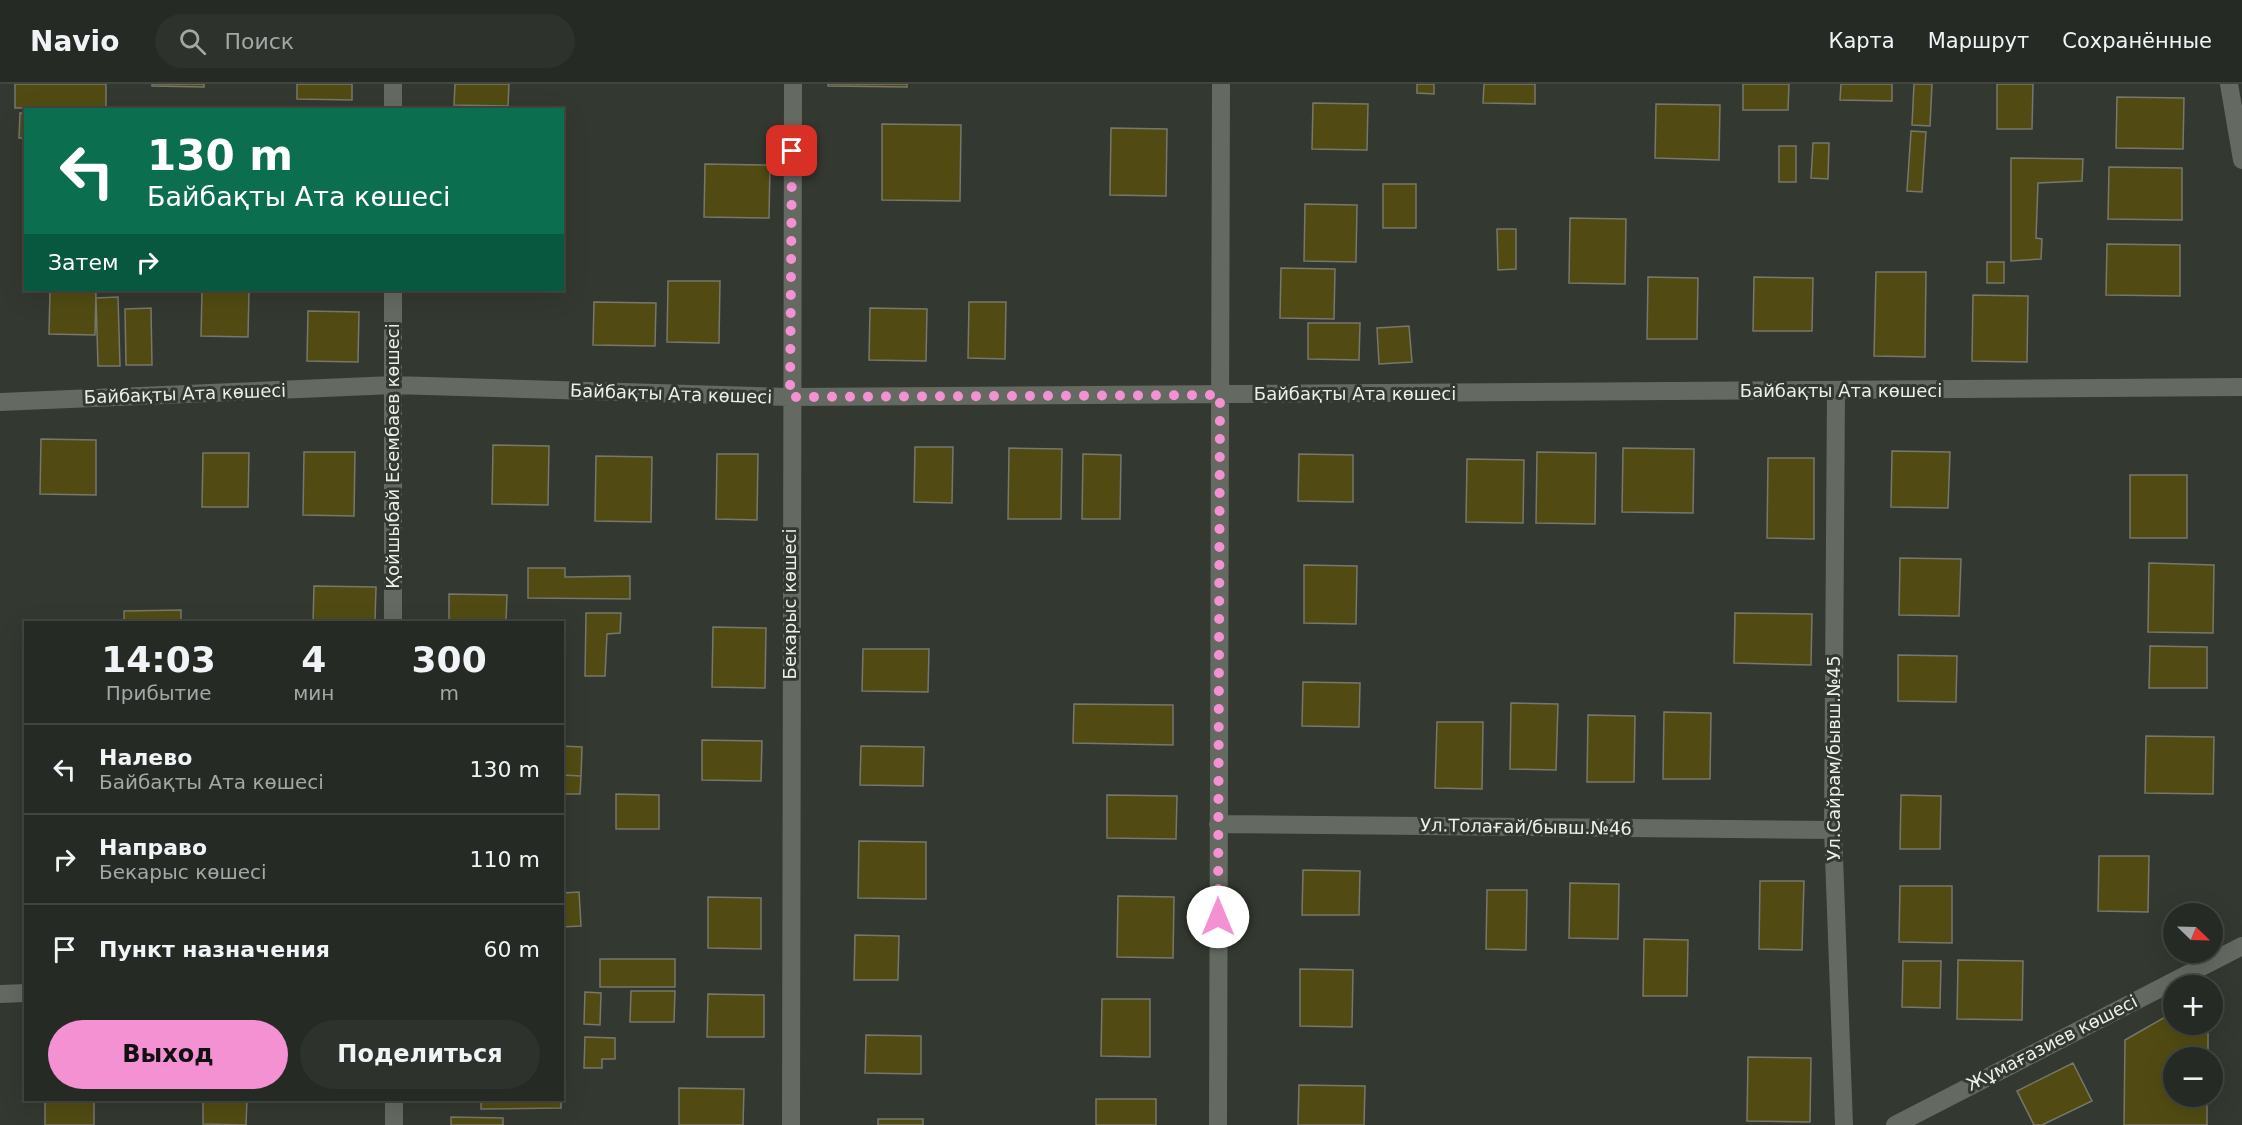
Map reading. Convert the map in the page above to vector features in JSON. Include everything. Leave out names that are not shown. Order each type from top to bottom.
[{"type":"street","points":[[393,84],[393,108]]},
{"type":"street","name":"Бекарыс көшесі","points":[[791,1125],[792,84]]},
{"type":"street","points":[[1218,1125],[1221,84]]},
{"type":"street","points":[[2229,84],[2242,160]]},
{"type":"street","name":"Қойшыбай Есембаев көшесі","points":[[393,291],[393,621]]},
{"type":"street","name":"Байбақты Ата көшесі","points":[[0,402],[393,385],[790,397],[2242,387]]},
{"type":"street","name":"Ул.Сайрам/бывш.№45","points":[[1836,391],[1833,830],[1844,1125]]},
{"type":"street","name":"Ул.Толағай/бывш.№46","points":[[1218,824],[1833,830]]},
{"type":"street","name":"Жұмағазиев көшесі","points":[[1895,1125],[2242,946]]},
{"type":"street","points":[[0,994],[24,993]]},
{"type":"street","points":[[394,1101],[394,1125]]},
{"type":"building","points":[[15,84],[106,84],[106,107],[15,108]]},
{"type":"building","points":[[152,84],[204,84],[204,87],[152,86]]},
{"type":"building","points":[[297,84],[352,84],[352,100],[297,99]]},
{"type":"building","points":[[455,84],[509,84],[508,106],[454,105]]},
{"type":"building","points":[[828,84],[907,84],[907,87],[828,86]]},
{"type":"building","points":[[1417,84],[1434,84],[1434,94],[1417,93]]},
{"type":"building","points":[[1484,84],[1535,84],[1535,104],[1483,103]]},
{"type":"building","points":[[1743,84],[1789,84],[1788,110],[1743,110]]},
{"type":"building","points":[[1841,84],[1892,84],[1892,101],[1840,100]]},
{"type":"building","points":[[1914,84],[1932,84],[1930,126],[1912,125]]},
{"type":"building","points":[[1997,84],[2033,84],[2032,129],[1997,129]]},
{"type":"building","points":[[2117,97],[2184,98],[2183,149],[2116,148]]},
{"type":"building","points":[[1313,103],[1368,104],[1367,150],[1312,149]]},
{"type":"building","points":[[1656,104],[1720,105],[1719,160],[1655,158]]},
{"type":"building","points":[[20,113],[24,114],[24,138],[19,138]]},
{"type":"building","points":[[882,124],[961,125],[960,201],[882,200]]},
{"type":"building","points":[[1111,128],[1167,129],[1166,196],[1110,195]]},
{"type":"building","points":[[1911,131],[1926,132],[1922,192],[1907,191]]},
{"type":"building","points":[[1813,143],[1829,143],[1828,179],[1811,178]]},
{"type":"building","points":[[1779,146],[1796,146],[1796,182],[1779,182]]},
{"type":"building","points":[[2011,158],[2083,159],[2082,181],[2038,183],[2036,238],[2042,239],[2041,259],[2011,261]]},
{"type":"building","points":[[705,164],[770,165],[769,218],[704,217]]},
{"type":"building","points":[[2109,167],[2182,168],[2182,220],[2108,219]]},
{"type":"building","points":[[1383,184],[1416,184],[1416,228],[1383,228]]},
{"type":"building","points":[[1305,204],[1357,205],[1356,262],[1304,261]]},
{"type":"building","points":[[1570,218],[1626,219],[1625,284],[1569,283]]},
{"type":"building","points":[[1497,229],[1516,229],[1516,269],[1498,270]]},
{"type":"building","points":[[2107,244],[2180,245],[2180,296],[2106,295]]},
{"type":"building","points":[[1987,262],[2004,262],[2004,283],[1987,283]]},
{"type":"building","points":[[1281,268],[1335,269],[1334,319],[1280,318]]},
{"type":"building","points":[[1876,272],[1926,272],[1925,357],[1874,356]]},
{"type":"building","points":[[1648,277],[1698,278],[1697,339],[1647,339]]},
{"type":"building","points":[[1754,277],[1813,278],[1812,331],[1753,331]]},
{"type":"building","points":[[668,281],[720,281],[719,343],[667,342]]},
{"type":"building","points":[[50,291],[96,291],[95,335],[49,334]]},
{"type":"building","points":[[202,291],[249,291],[248,337],[201,336]]},
{"type":"building","points":[[1973,295],[2028,296],[2027,362],[1972,361]]},
{"type":"building","points":[[118,297],[120,366],[98,366],[96,298]]},
{"type":"building","points":[[594,302],[656,303],[655,346],[593,345]]},
{"type":"building","points":[[969,302],[1006,302],[1005,359],[968,358]]},
{"type":"building","points":[[151,308],[152,365],[126,365],[125,309]]},
{"type":"building","points":[[870,308],[927,309],[926,361],[869,360]]},
{"type":"building","points":[[308,311],[359,312],[358,362],[307,361]]},
{"type":"building","points":[[1308,323],[1360,323],[1359,360],[1308,359]]},
{"type":"building","points":[[1409,326],[1412,362],[1379,364],[1377,328]]},
{"type":"building","points":[[41,439],[96,440],[96,495],[40,494]]},
{"type":"building","points":[[493,445],[549,446],[548,505],[492,504]]},
{"type":"building","points":[[915,447],[953,447],[952,503],[914,502]]},
{"type":"building","points":[[1009,448],[1062,449],[1061,519],[1008,519]]},
{"type":"building","points":[[1623,448],[1694,449],[1693,513],[1622,512]]},
{"type":"building","points":[[1892,451],[1950,452],[1948,508],[1891,507]]},
{"type":"building","points":[[304,452],[355,452],[354,516],[303,515]]},
{"type":"building","points":[[1537,452],[1596,453],[1595,524],[1536,523]]},
{"type":"building","points":[[203,453],[249,453],[248,507],[202,507]]},
{"type":"building","points":[[717,454],[758,454],[757,520],[716,519]]},
{"type":"building","points":[[1083,454],[1121,455],[1120,519],[1082,519]]},
{"type":"building","points":[[1299,454],[1353,455],[1353,502],[1298,501]]},
{"type":"building","points":[[596,456],[652,457],[651,522],[595,521]]},
{"type":"building","points":[[1768,458],[1814,458],[1814,539],[1767,538]]},
{"type":"building","points":[[1467,459],[1524,460],[1523,523],[1466,522]]},
{"type":"building","points":[[2130,475],[2187,475],[2187,538],[2130,538]]},
{"type":"building","points":[[1900,558],[1961,559],[1959,616],[1899,615]]},
{"type":"building","points":[[2149,563],[2214,565],[2213,633],[2148,632]]},
{"type":"building","points":[[1304,565],[1357,566],[1356,624],[1304,623]]},
{"type":"building","points":[[528,568],[565,568],[565,577],[630,576],[630,599],[528,598]]},
{"type":"building","points":[[314,586],[376,587],[375,621],[313,621]]},
{"type":"building","points":[[449,594],[507,595],[506,621],[449,621]]},
{"type":"building","points":[[181,610],[181,621],[124,621],[124,611]]},
{"type":"building","points":[[586,613],[621,613],[620,633],[607,634],[605,676],[585,676]]},
{"type":"building","points":[[1735,613],[1812,614],[1811,665],[1734,663]]},
{"type":"building","points":[[713,627],[766,628],[765,688],[712,687]]},
{"type":"building","points":[[2150,646],[2207,647],[2207,688],[2149,688]]},
{"type":"building","points":[[863,649],[929,649],[928,692],[862,691]]},
{"type":"building","points":[[1898,655],[1957,656],[1956,702],[1898,701]]},
{"type":"building","points":[[1303,682],[1360,683],[1359,727],[1302,726]]},
{"type":"building","points":[[1511,703],[1558,704],[1556,770],[1510,769]]},
{"type":"building","points":[[1074,704],[1173,705],[1173,745],[1073,743]]},
{"type":"building","points":[[1664,712],[1711,713],[1710,779],[1663,779]]},
{"type":"building","points":[[1588,715],[1635,716],[1634,782],[1587,782]]},
{"type":"building","points":[[1437,722],[1483,722],[1482,789],[1435,788]]},
{"type":"building","points":[[2146,736],[2214,737],[2213,794],[2145,793]]},
{"type":"building","points":[[702,740],[762,741],[761,781],[702,780]]},
{"type":"building","points":[[564,746],[582,747],[581,776],[564,775]]},
{"type":"building","points":[[861,746],[924,747],[923,786],[860,785]]},
{"type":"building","points":[[564,775],[581,776],[580,794],[564,794]]},
{"type":"building","points":[[616,794],[659,795],[659,829],[616,829]]},
{"type":"building","points":[[1107,795],[1177,796],[1176,839],[1107,838]]},
{"type":"building","points":[[1901,795],[1941,796],[1940,849],[1900,849]]},
{"type":"building","points":[[859,841],[926,842],[926,899],[858,898]]},
{"type":"building","points":[[2099,856],[2149,856],[2148,912],[2098,911]]},
{"type":"building","points":[[1303,870],[1360,871],[1359,915],[1302,915]]},
{"type":"building","points":[[1760,881],[1804,881],[1802,950],[1759,949]]},
{"type":"building","points":[[1570,883],[1619,884],[1618,939],[1569,938]]},
{"type":"building","points":[[1900,886],[1952,886],[1952,943],[1899,942]]},
{"type":"building","points":[[1487,890],[1527,890],[1526,950],[1486,949]]},
{"type":"building","points":[[579,892],[581,926],[564,927],[564,893]]},
{"type":"building","points":[[1118,896],[1174,897],[1173,958],[1117,957]]},
{"type":"building","points":[[708,897],[761,898],[761,949],[708,948]]},
{"type":"building","points":[[855,935],[899,936],[898,980],[854,980]]},
{"type":"building","points":[[1644,939],[1688,940],[1687,996],[1643,996]]},
{"type":"building","points":[[600,959],[675,959],[675,987],[600,987]]},
{"type":"building","points":[[1958,960],[2023,961],[2022,1020],[1957,1019]]},
{"type":"building","points":[[1903,961],[1941,961],[1940,1008],[1902,1007]]},
{"type":"building","points":[[1300,969],[1353,970],[1352,1027],[1300,1026]]},
{"type":"building","points":[[631,991],[675,991],[674,1022],[630,1022]]},
{"type":"building","points":[[585,992],[601,993],[600,1025],[584,1024]]},
{"type":"building","points":[[708,994],[764,995],[764,1037],[707,1037]]},
{"type":"building","points":[[1102,999],[1150,999],[1150,1057],[1101,1056]]},
{"type":"building","points":[[2163,1018],[2163,1035],[2208,1035],[2208,1047],[2163,1047],[2163,1107],[2207,1107],[2207,1125],[2124,1125],[2125,1040]]},
{"type":"building","points":[[866,1035],[921,1036],[921,1074],[865,1073]]},
{"type":"building","points":[[585,1037],[615,1038],[615,1059],[602,1059],[602,1068],[584,1068]]},
{"type":"building","points":[[1748,1057],[1811,1058],[1810,1122],[1747,1121]]},
{"type":"building","points":[[2073,1063],[2092,1101],[2042,1125],[2034,1125],[2017,1091]]},
{"type":"building","points":[[1299,1085],[1365,1086],[1364,1125],[1298,1125]]},
{"type":"building","points":[[679,1088],[744,1089],[743,1125],[679,1125]]},
{"type":"building","points":[[1096,1099],[1156,1099],[1156,1125],[1096,1125]]},
{"type":"building","points":[[45,1101],[94,1101],[94,1125],[45,1125]]},
{"type":"building","points":[[203,1101],[247,1101],[246,1125],[203,1124]]},
{"type":"building","points":[[481,1101],[561,1101],[561,1108],[481,1109]]},
{"type":"building","points":[[451,1117],[503,1118],[503,1125],[451,1125]]},
{"type":"building","points":[[878,1119],[923,1119],[923,1125],[878,1125]]},
{"type":"route","points":[[792,151],[790,397],[1220,395],[1218,917]]}]
